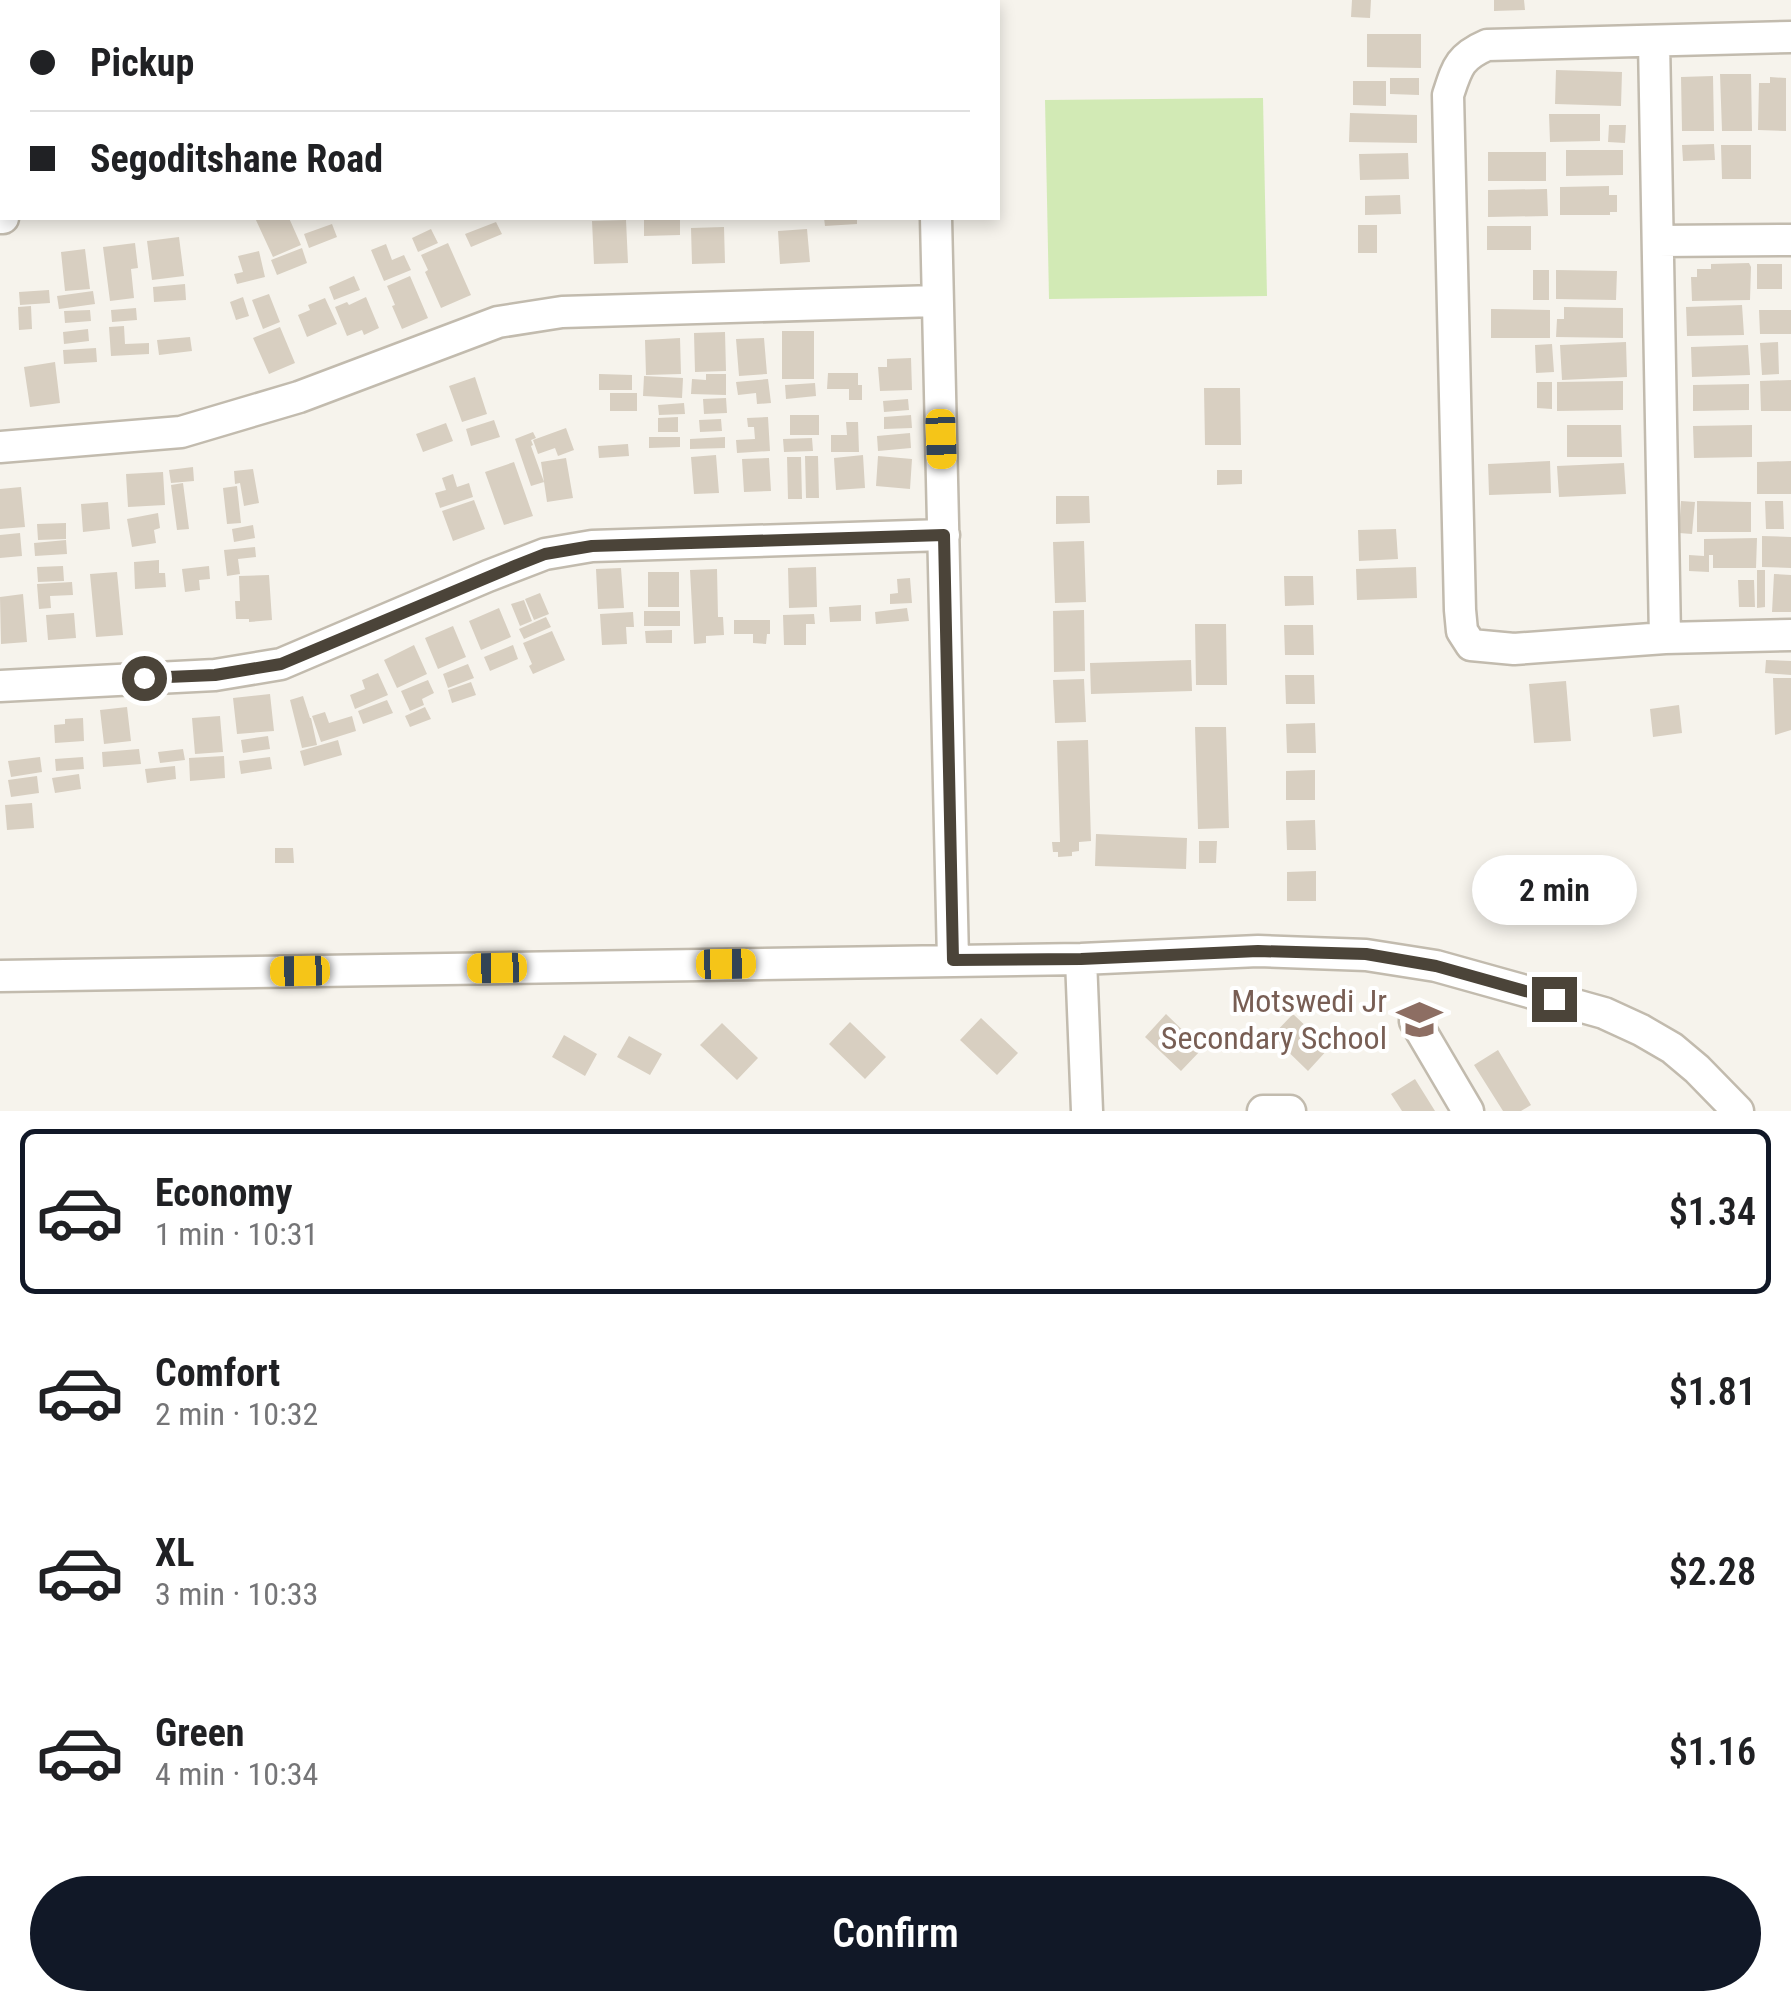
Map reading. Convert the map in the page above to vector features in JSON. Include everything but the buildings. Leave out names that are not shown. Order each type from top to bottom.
[{"type":"street","points":[[1791,38],[1487,44],[1470,52],[1458,65],[1448,95],[1462,631],[1471,645],[1514,649],[1665,638],[1791,635]]},
{"type":"street","points":[[1654,40],[1665,638]]},
{"type":"street","points":[[936,220],[953,960]]},
{"type":"street","points":[[1658,242],[1791,240]]},
{"type":"street","points":[[0,447],[180,432],[299,398],[498,322],[546,314],[936,300]]},
{"type":"street","points":[[0,686],[215,675],[281,664],[545,554],[592,546],[944,535]]},
{"type":"street","points":[[0,976],[1081,959],[1258,951],[1366,954],[1436,966],[1604,1013],[1672,1048],[1738,1111]]},
{"type":"street","points":[[1081,959],[1088,1111]]},
{"type":"street","points":[[1415,1021],[1468,1111]]},
{"type":"street","points":[[1264,1111],[1290,1111]]},
{"type":"green space","points":[[1263,98],[1267,296],[1049,299],[1045,100]]},
{"type":"place","name":"Motswedi Jr Secondary School","points":[[1420,1019]]},
{"type":"route","points":[[144,678],[215,675],[281,664],[545,554],[592,546],[944,535],[953,960],[1258,951],[1366,954],[1436,966],[1554,999]]}]
